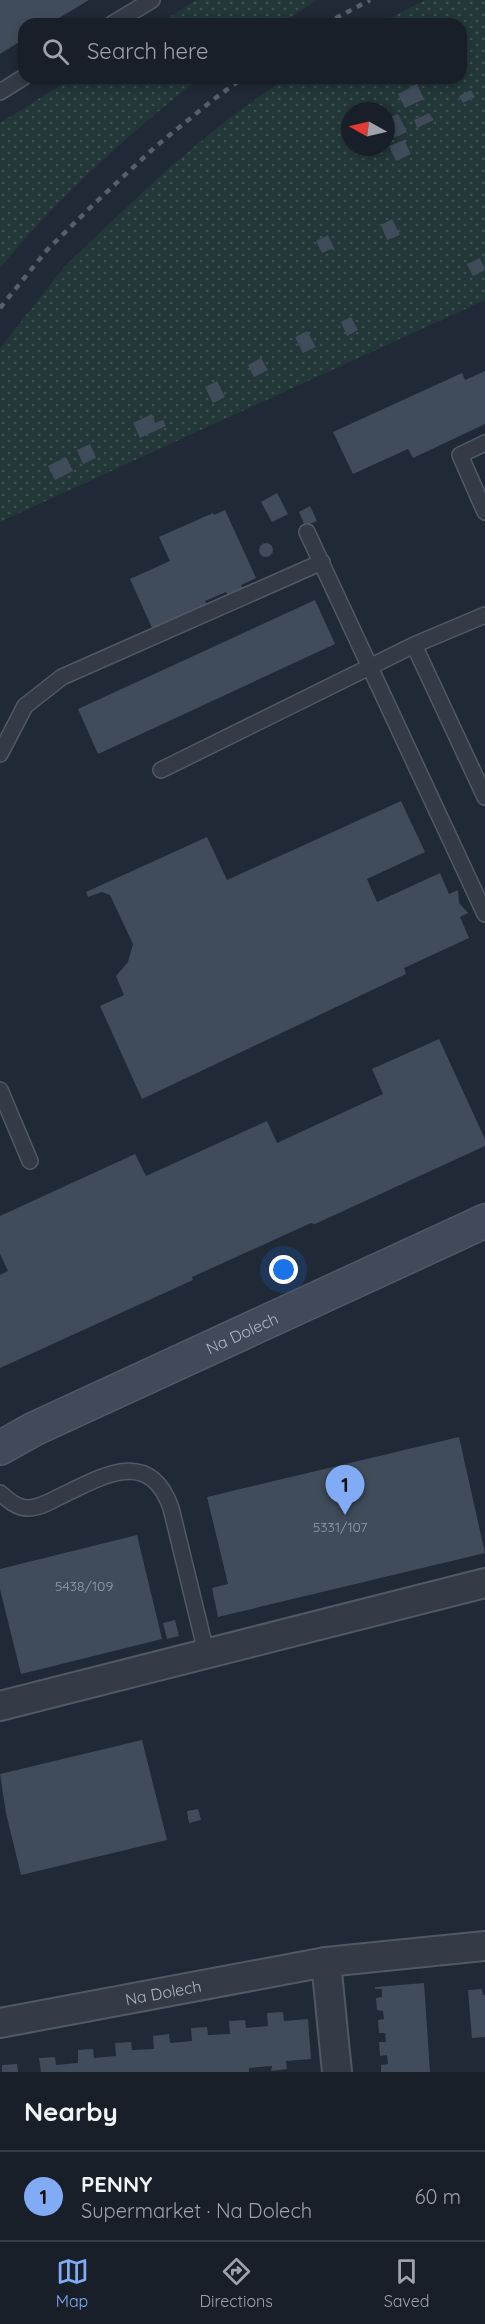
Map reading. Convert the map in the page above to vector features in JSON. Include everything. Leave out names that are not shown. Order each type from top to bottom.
[{"type":"main road","name":"Na Dolech","points":[[0,1448],[45,1424],[485,1221]]},
{"type":"street","points":[[0,1706],[485,1583]]},
{"type":"street","name":"Na Dolech","points":[[0,2023],[326,1962],[485,1946]]},
{"type":"street","points":[[326,1962],[337,2072]]},
{"type":"lane","points":[[122,18],[152,0]]},
{"type":"lane","points":[[0,92],[18,81]]},
{"type":"lane","points":[[485,443],[460,455],[485,512]]},
{"type":"lane","points":[[307,532],[485,914]]},
{"type":"lane","points":[[0,754],[25,706],[62,677],[322,562]]},
{"type":"lane","points":[[161,770],[414,645],[485,615]]},
{"type":"lane","points":[[414,645],[485,797]]},
{"type":"lane","points":[[0,1090],[30,1161]]},
{"type":"lane","points":[[0,1493],[13,1504],[30,1508],[113,1474],[134,1472],[156,1480],[171,1508],[206,1652]]},
{"type":"shaded area","points":[[196,0],[317,0],[289,18],[168,18]]},
{"type":"shaded area","points":[[425,0],[485,0],[485,300],[0,522],[0,348],[65,266],[171,166],[228,119],[278,84],[467,84],[467,18],[390,18]]},
{"type":"shaded area","points":[[62,84],[193,84],[95,168],[22,242],[0,268],[0,123]]},
{"type":"building","points":[[0,0],[89,0],[59,18],[18,18],[18,43],[0,54]]},
{"type":"building","points":[[417,84],[424,99],[405,108],[398,94]]},
{"type":"building","points":[[471,90],[475,97],[463,103],[459,96]]},
{"type":"building","points":[[429,113],[434,120],[417,128],[414,120]]},
{"type":"building","points":[[398,114],[407,132],[395,137],[395,115]]},
{"type":"building","points":[[404,140],[411,154],[396,161],[394,156],[395,144]]},
{"type":"building","points":[[392,219],[400,235],[387,240],[381,225]]},
{"type":"building","points":[[328,235],[334,248],[322,253],[316,241]]},
{"type":"building","points":[[480,258],[485,270],[473,276],[467,264]]},
{"type":"building","points":[[351,317],[358,330],[347,336],[341,322]]},
{"type":"building","points":[[307,331],[316,347],[303,353],[295,337]]},
{"type":"building","points":[[261,358],[268,370],[254,377],[248,365]]},
{"type":"building","points":[[485,371],[485,424],[413,458],[408,449],[353,474],[333,432],[462,373],[465,380]]},
{"type":"building","points":[[217,381],[225,397],[213,403],[205,387]]},
{"type":"building","points":[[152,414],[155,423],[163,420],[166,426],[140,438],[133,423]]},
{"type":"building","points":[[90,444],[96,458],[83,464],[77,450]]},
{"type":"building","points":[[66,457],[73,471],[55,480],[48,466]]},
{"type":"building","points":[[277,493],[288,514],[272,522],[261,502]]},
{"type":"building","points":[[310,506],[317,521],[305,526],[299,512]]},
{"type":"building","points":[[225,510],[256,578],[241,585],[244,590],[229,597],[226,592],[205,601],[207,605],[153,630],[130,579],[170,561],[159,537]]},
{"type":"building","points":[[263,543],[269,543],[273,550],[269,557],[263,557],[259,553],[259,547]]},
{"type":"building","points":[[315,600],[335,644],[98,754],[78,709]]},
{"type":"building","points":[[401,801],[425,852],[367,879],[377,902],[440,873],[449,894],[458,890],[459,903],[468,913],[460,917],[469,938],[404,968],[406,974],[142,1099],[100,1006],[124,995],[116,976],[128,962],[133,944],[110,895],[102,892],[88,897],[86,892],[207,837],[227,880]]},
{"type":"building","points":[[439,1039],[485,1139],[485,1146],[315,1224],[311,1223],[192,1277],[193,1280],[0,1368],[0,1275],[8,1271],[0,1254],[0,1216],[135,1154],[146,1176],[267,1121],[277,1143],[383,1094],[372,1069]]},
{"type":"building","points":[[459,1437],[485,1553],[218,1617],[212,1588],[228,1584],[207,1497]]},
{"type":"building","points":[[137,1535],[162,1639],[21,1674],[0,1589],[0,1569]]},
{"type":"building","points":[[175,1620],[179,1636],[167,1639],[163,1623]]},
{"type":"building","points":[[142,1740],[167,1840],[21,1875],[6,1813],[0,1774]]},
{"type":"building","points":[[198,1809],[201,1820],[189,1823],[187,1811]]},
{"type":"building","points":[[424,1983],[430,2072],[381,2072],[381,2065],[388,2064],[387,2055],[380,2056],[379,2042],[386,2042],[385,2033],[379,2033],[378,2020],[384,2019],[383,2011],[377,2010],[376,1998],[382,1997],[382,1989],[375,1989],[375,1987]]},
{"type":"building","points":[[482,1989],[485,1995],[485,2037],[472,2038],[468,1990]]},
{"type":"building","points":[[283,2012],[284,2021],[308,2019],[311,2059],[286,2061],[287,2069],[271,2071],[272,2066],[249,2068],[249,2072],[41,2072],[39,2058],[55,2057],[56,2065],[78,2063],[78,2050],[93,2049],[94,2058],[116,2056],[115,2043],[131,2042],[132,2050],[154,2049],[153,2036],[169,2034],[170,2043],[192,2041],[191,2028],[207,2027],[208,2035],[230,2034],[229,2021],[245,2020],[246,2028],[268,2026],[267,2013]]},
{"type":"building","points":[[17,2064],[18,2072],[2,2072],[2,2065]]},
{"type":"railway","points":[[336,18],[370,0]]},
{"type":"railway","points":[[0,308],[47,250],[94,204],[155,147],[235,84]]},
{"type":"place","name":"PENNY","points":[[345,1515]]}]
